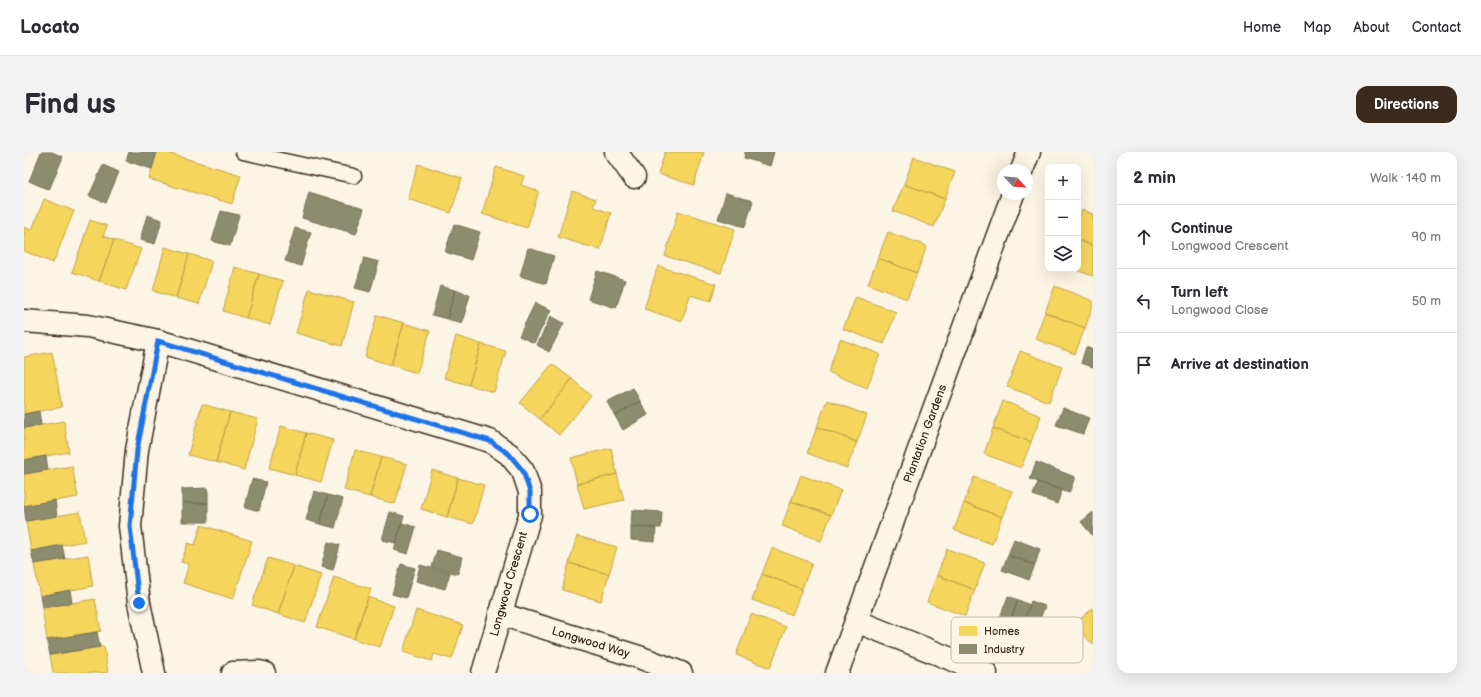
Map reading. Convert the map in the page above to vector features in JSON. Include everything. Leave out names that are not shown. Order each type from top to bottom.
[{"type":"street","points":[[616,152],[634,177]]},
{"type":"street","points":[[1024,164],[1029,152]]},
{"type":"street","name":"Plantation Gardens","points":[[837,673],[1011,200]]},
{"type":"street","name":"Longwood Crescent","points":[[24,321],[88,326],[158,341],[490,441],[509,454],[523,471],[530,492],[530,514],[483,673]]},
{"type":"street","points":[[154,673],[139,603],[130,526],[137,450],[158,341]]},
{"type":"street","name":"Longwood Way","points":[[500,614],[639,658],[681,673]]},
{"type":"street","points":[[856,621],[951,659]]},
{"type":"street","points":[[961,663],[986,673]]},
{"type":"street","points":[[233,673],[264,673]]},
{"type":"lane","points":[[243,152],[354,176]]},
{"type":"building: Homes","points":[[157,152],[164,152],[241,175],[232,204],[149,179]]},
{"type":"building: Homes","points":[[665,152],[704,152],[694,185],[658,174]]},
{"type":"building: Homes","points":[[914,157],[955,172],[945,199],[904,184]]},
{"type":"building: Homes","points":[[418,164],[462,178],[451,213],[408,199]]},
{"type":"building: Homes","points":[[496,167],[524,176],[521,185],[539,191],[527,228],[482,214]]},
{"type":"building: Homes","points":[[904,184],[945,199],[934,227],[893,211]]},
{"type":"building: Homes","points":[[572,191],[596,199],[593,207],[611,213],[600,250],[558,237]]},
{"type":"building: Homes","points":[[44,199],[74,211],[53,263],[24,251],[24,227],[32,230]]},
{"type":"building: Homes","points":[[1082,210],[1093,214],[1093,246],[1081,241]]},
{"type":"building: Homes","points":[[678,211],[735,229],[721,273],[665,256]]},
{"type":"building: Homes","points":[[90,220],[107,226],[103,236],[114,240],[99,281],[72,272]]},
{"type":"building: Homes","points":[[888,232],[927,246],[917,273],[878,258]]},
{"type":"building: Homes","points":[[114,240],[141,249],[126,290],[99,281]]},
{"type":"building: Homes","points":[[1081,241],[1093,246],[1093,276],[1081,272]]},
{"type":"building: Homes","points":[[165,247],[189,254],[176,298],[153,291]]},
{"type":"building: Homes","points":[[189,254],[212,261],[199,304],[176,298]]},
{"type":"building: Homes","points":[[878,258],[917,273],[907,299],[868,284]]},
{"type":"building: Homes","points":[[658,266],[716,284],[711,301],[690,295],[682,321],[644,309]]},
{"type":"building: Homes","points":[[235,267],[259,274],[246,318],[223,311]]},
{"type":"building: Homes","points":[[259,274],[283,281],[270,325],[246,318]]},
{"type":"building: Homes","points":[[1055,286],[1093,301],[1085,328],[1045,312]]},
{"type":"building: Homes","points":[[309,289],[354,302],[342,346],[296,333]]},
{"type":"building: Homes","points":[[856,297],[896,312],[884,344],[843,329]]},
{"type":"building: Homes","points":[[1045,312],[1085,328],[1075,354],[1035,339]]},
{"type":"building: Homes","points":[[377,315],[404,323],[391,365],[365,357]]},
{"type":"building: Homes","points":[[404,323],[430,331],[417,373],[391,365]]},
{"type":"building: Homes","points":[[456,336],[481,344],[469,385],[444,378]]},
{"type":"building: Homes","points":[[840,339],[880,354],[867,388],[828,372]]},
{"type":"building: Homes","points":[[481,344],[506,351],[494,392],[469,385]]},
{"type":"building: Homes","points":[[1020,351],[1062,367],[1049,402],[1007,387]]},
{"type":"building: Homes","points":[[52,352],[62,407],[24,414],[24,357]]},
{"type":"building: Homes","points":[[552,364],[572,379],[540,419],[520,403]]},
{"type":"building: Homes","points":[[572,379],[591,396],[559,435],[540,419]]},
{"type":"building: Homes","points":[[827,400],[867,415],[857,442],[817,427]]},
{"type":"building: Homes","points":[[1003,401],[1041,416],[1031,442],[993,428]]},
{"type":"building: Homes","points":[[202,404],[230,412],[216,462],[188,455]]},
{"type":"building: Homes","points":[[230,412],[258,419],[244,470],[216,462]]},
{"type":"building: Homes","points":[[64,421],[69,452],[24,460],[24,428]]},
{"type":"building: Homes","points":[[281,426],[306,433],[295,475],[269,468]]},
{"type":"building: Homes","points":[[817,427],[857,442],[847,468],[807,453]]},
{"type":"building: Homes","points":[[993,428],[1031,442],[1021,468],[984,454]]},
{"type":"building: Homes","points":[[306,433],[333,440],[321,482],[295,475]]},
{"type":"building: Homes","points":[[611,448],[617,474],[577,484],[571,458]]},
{"type":"building: Homes","points":[[355,450],[381,457],[370,497],[344,490]]},
{"type":"building: Homes","points":[[381,457],[407,464],[395,504],[370,497]]},
{"type":"building: Homes","points":[[72,466],[78,497],[24,506],[24,474]]},
{"type":"building: Homes","points":[[432,470],[458,478],[447,517],[421,509]]},
{"type":"building: Homes","points":[[617,474],[624,500],[584,509],[577,484]]},
{"type":"building: Homes","points":[[801,475],[841,490],[831,515],[791,501]]},
{"type":"building: Homes","points":[[974,477],[1012,491],[1002,517],[964,503]]},
{"type":"building: Homes","points":[[458,478],[484,485],[473,524],[447,517]]},
{"type":"building: Homes","points":[[791,501],[831,515],[821,541],[782,526]]},
{"type":"building: Homes","points":[[964,503],[1002,517],[992,544],[954,530]]},
{"type":"building: Homes","points":[[80,512],[85,541],[31,551],[26,521]]},
{"type":"building: Homes","points":[[201,525],[252,541],[233,599],[183,583],[189,564],[181,562],[188,543],[195,545]]},
{"type":"building: Homes","points":[[577,536],[617,547],[609,574],[569,563]]},
{"type":"building: Homes","points":[[772,548],[812,563],[802,589],[762,574]]},
{"type":"building: Homes","points":[[947,549],[985,563],[975,590],[937,575]]},
{"type":"building: Homes","points":[[88,555],[93,586],[40,596],[34,564]]},
{"type":"building: Homes","points":[[268,558],[294,566],[278,614],[252,605]]},
{"type":"building: Homes","points":[[569,563],[609,574],[601,601],[562,590]]},
{"type":"building: Homes","points":[[294,566],[321,575],[305,623],[278,614]]},
{"type":"building: Homes","points":[[762,574],[802,589],[792,615],[752,600]]},
{"type":"building: Homes","points":[[937,575],[975,590],[965,616],[927,602]]},
{"type":"building: Homes","points":[[334,577],[371,589],[354,639],[317,627]]},
{"type":"building: Homes","points":[[368,597],[394,606],[380,647],[354,639]]},
{"type":"building: Homes","points":[[95,599],[101,631],[47,640],[42,608]]},
{"type":"building: Homes","points":[[1093,608],[1093,645],[1083,634],[1082,617]]},
{"type":"building: Homes","points":[[416,610],[463,625],[452,659],[434,654],[432,661],[403,652]]},
{"type":"building: Homes","points":[[751,614],[786,627],[770,668],[736,655]]},
{"type":"building: Homes","points":[[104,646],[108,673],[53,673],[50,655]]},
{"type":"building: Industry","points":[[41,152],[52,152],[63,157],[49,190],[29,181]]},
{"type":"building: Industry","points":[[129,152],[157,152],[152,169],[126,161]]},
{"type":"building: Industry","points":[[745,152],[774,152],[770,166],[744,158]]},
{"type":"building: Industry","points":[[103,165],[119,172],[106,203],[89,196]]},
{"type":"building: Industry","points":[[309,192],[364,209],[356,234],[302,218]]},
{"type":"building: Industry","points":[[726,193],[753,201],[745,227],[718,219]]},
{"type":"building: Industry","points":[[221,211],[239,215],[230,246],[212,241]]},
{"type":"building: Industry","points":[[147,215],[162,220],[155,244],[140,240]]},
{"type":"building: Industry","points":[[454,224],[480,232],[471,260],[445,252]]},
{"type":"building: Industry","points":[[295,228],[311,232],[301,266],[285,261]]},
{"type":"building: Industry","points":[[528,248],[554,256],[546,284],[520,276]]},
{"type":"building: Industry","points":[[364,258],[379,262],[370,292],[355,288]]},
{"type":"building: Industry","points":[[597,271],[625,280],[616,308],[588,299]]},
{"type":"building: Industry","points":[[440,286],[455,290],[447,319],[432,315]]},
{"type":"building: Industry","points":[[455,290],[470,295],[462,323],[447,319]]},
{"type":"building: Industry","points":[[535,303],[551,310],[534,343],[519,336]]},
{"type":"building: Industry","points":[[551,316],[564,323],[549,352],[537,345]]},
{"type":"building: Industry","points":[[1086,347],[1093,350],[1093,367],[1081,363]]},
{"type":"building: Industry","points":[[633,388],[640,401],[615,416],[607,402]]},
{"type":"building: Industry","points":[[640,401],[648,415],[623,430],[615,416]]},
{"type":"building: Industry","points":[[1063,408],[1089,418],[1083,434],[1056,425]]},
{"type":"building: Industry","points":[[39,411],[41,425],[24,428],[24,414]]},
{"type":"building: Industry","points":[[46,456],[48,470],[24,474],[24,460]]},
{"type":"building: Industry","points":[[1036,462],[1075,477],[1069,493],[1030,479]]},
{"type":"building: Industry","points":[[252,479],[266,482],[259,511],[245,507]]},
{"type":"building: Industry","points":[[1038,482],[1062,490],[1057,504],[1033,495]]},
{"type":"building: Industry","points":[[208,488],[208,503],[182,503],[182,489]]},
{"type":"building: Industry","points":[[314,491],[328,495],[320,524],[306,520]]},
{"type":"building: Industry","points":[[328,495],[343,499],[335,528],[320,524]]},
{"type":"building: Industry","points":[[55,500],[57,516],[26,521],[24,506]]},
{"type":"building: Industry","points":[[182,503],[208,503],[208,522],[182,522]]},
{"type":"building: Industry","points":[[632,510],[662,512],[661,528],[631,527]]},
{"type":"building: Industry","points":[[390,512],[404,516],[396,543],[382,540]]},
{"type":"building: Industry","points":[[1093,512],[1093,536],[1081,522]]},
{"type":"building: Industry","points":[[402,523],[416,527],[408,554],[394,550]]},
{"type":"building: Industry","points":[[631,527],[656,528],[655,542],[631,540]]},
{"type":"building: Industry","points":[[1014,539],[1040,549],[1035,565],[1008,555]]},
{"type":"building: Industry","points":[[328,542],[340,545],[333,570],[321,567]]},
{"type":"building: Industry","points":[[62,545],[65,559],[34,564],[31,551]]},
{"type":"building: Industry","points":[[437,550],[462,557],[458,574],[432,567]]},
{"type":"building: Industry","points":[[1008,555],[1035,565],[1029,580],[1002,570]]},
{"type":"building: Industry","points":[[401,564],[415,568],[406,598],[392,594]]},
{"type":"building: Industry","points":[[420,565],[450,573],[445,589],[416,581]]},
{"type":"building: Industry","points":[[70,590],[72,603],[42,608],[40,596]]},
{"type":"building: Industry","points":[[1008,596],[1018,600],[1012,617],[1000,617]]},
{"type":"building: Industry","points":[[1018,600],[1030,605],[1025,617],[1012,617]]},
{"type":"building: Industry","points":[[1031,601],[1045,606],[1041,617],[1025,617]]},
{"type":"building: Industry","points":[[97,632],[100,647],[50,655],[47,640]]},
{"type":"route","points":[[139,603],[130,526],[137,450],[158,341],[490,441],[509,454],[523,471],[530,492],[530,514]]}]
